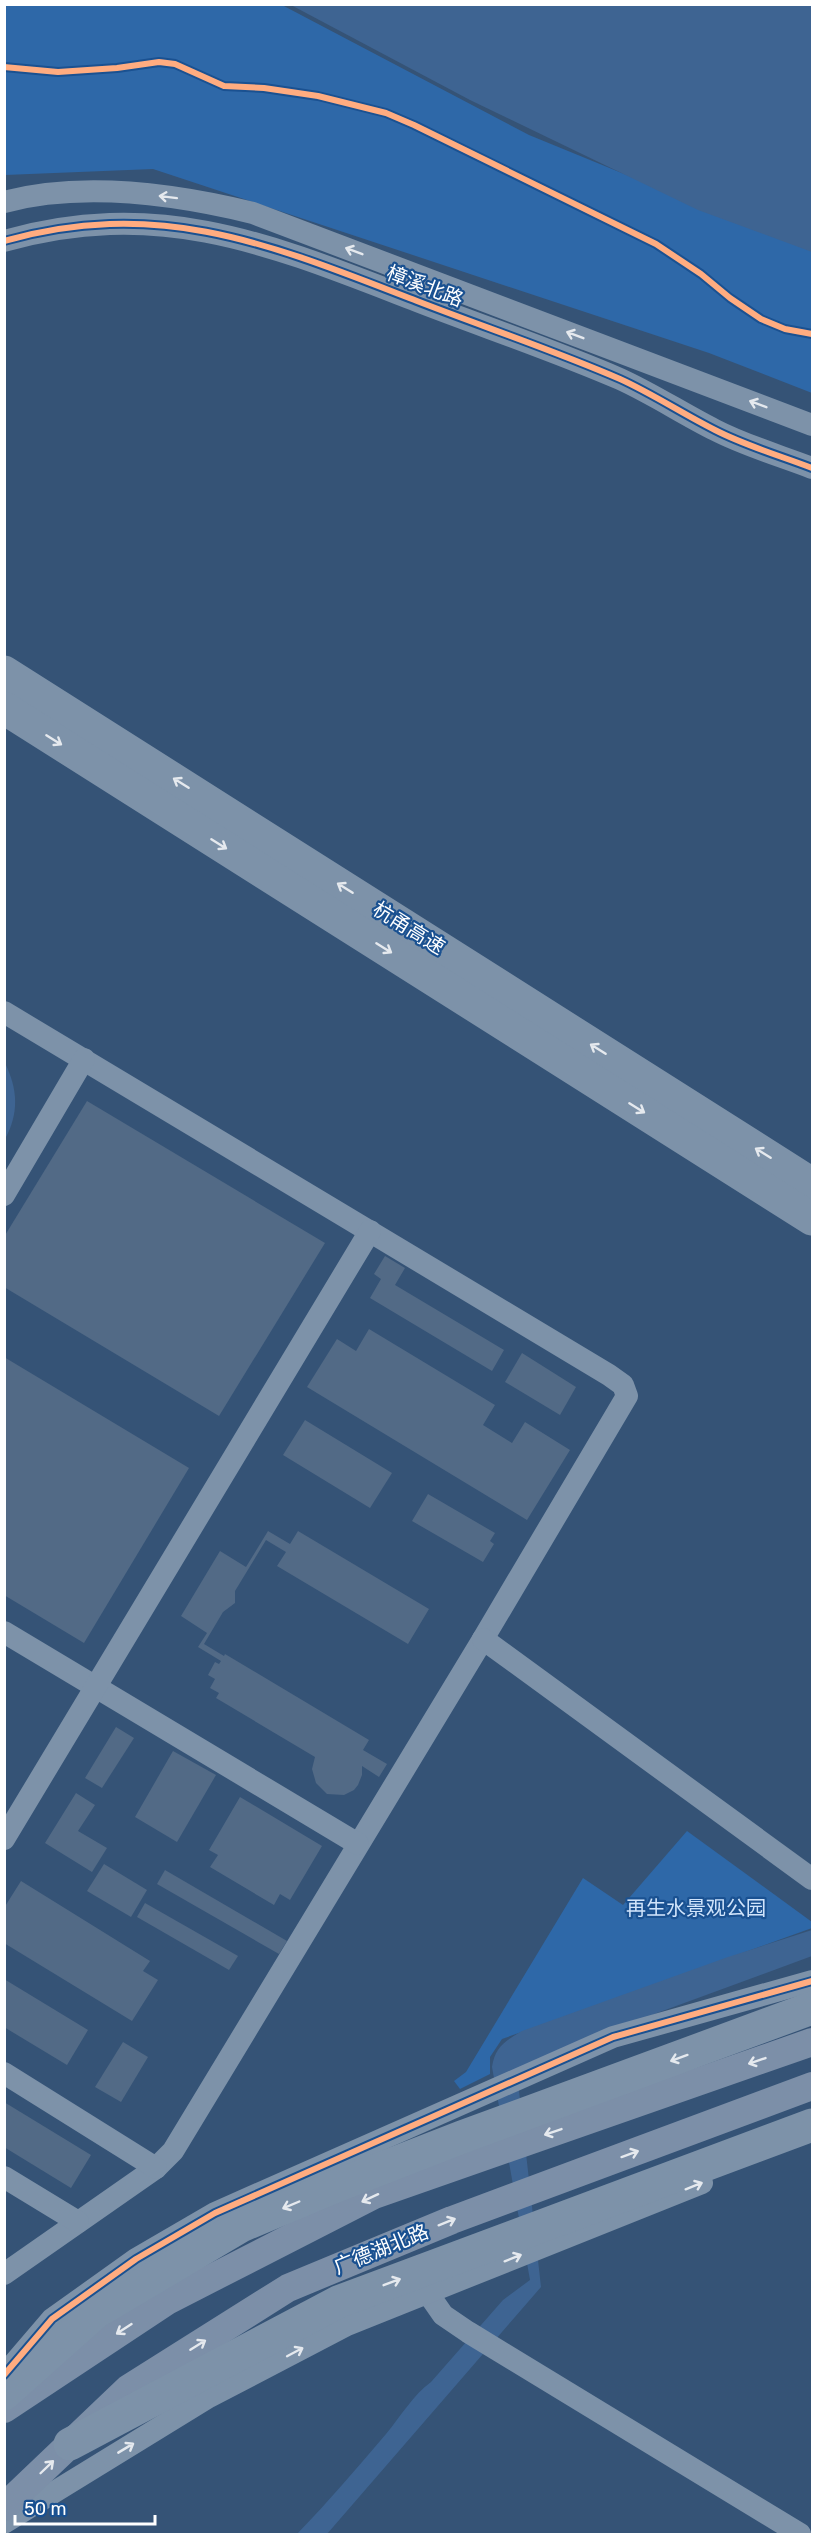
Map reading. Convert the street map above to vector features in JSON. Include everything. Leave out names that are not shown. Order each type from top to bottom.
[{"type":"highway","name":"杭甬高速","points":[[4,672],[813,1184]]},
{"type":"highway","name":"杭甬高速","points":[[4,708],[813,1219]]},
{"type":"highway","points":[[4,2394],[96,2312],[241,2226],[462,2137],[813,2008]]},
{"type":"highway","points":[[70,2444],[338,2302],[813,2125]]},
{"type":"main road","points":[[4,2409],[167,2301],[374,2195],[813,2042]]},
{"type":"main road","name":"广德湖北路","points":[[4,2507],[129,2388],[288,2288],[452,2220],[813,2086]]},
{"type":"street","name":"樟溪北路","points":[[4,202],[77,192],[140,193],[200,200],[253,213],[813,425]]},
{"type":"street","name":"樟溪北路","points":[[4,241],[39,231],[88,224],[121,223],[174,226],[231,235],[304,257],[620,379],[673,405],[716,430],[813,468]]},
{"type":"street","points":[[4,1012],[609,1375],[623,1385],[627,1396],[483,1639],[173,2151],[156,2168],[4,2274]]},
{"type":"street","points":[[4,1195],[84,1059]]},
{"type":"street","points":[[4,1839],[370,1231]]},
{"type":"street","points":[[4,1632],[358,1844]]},
{"type":"street","points":[[483,1639],[813,1879]]},
{"type":"street","points":[[4,2375],[52,2319],[136,2259],[215,2213],[613,2037],[813,1981]]},
{"type":"street","points":[[4,2073],[156,2168]]},
{"type":"street","points":[[4,2523],[209,2397],[347,2325],[813,2139]]},
{"type":"street","points":[[4,2177],[78,2222]]},
{"type":"street","points":[[427,2292],[443,2315],[468,2332],[800,2535]]},
{"type":"green space","points":[[4,5],[282,5],[529,135],[812,251],[812,393],[709,353],[153,169],[5,175]]},
{"type":"green space","name":"再生水景观公园","points":[[687,1831],[812,1922],[812,1928],[502,2039],[490,2057],[490,2074],[460,2089],[454,2081],[466,2072],[583,1878],[623,1905]]},
{"type":"shaded area","points":[[291,5],[812,5],[812,252],[698,210],[470,100]]},
{"type":"shaded area","points":[[5,1063],[14,1092],[15,1111],[5,1139]]},
{"type":"shaded area","points":[[812,1930],[812,1956],[657,2013],[517,2073],[541,2287],[327,2534],[297,2534],[386,2434],[413,2399],[431,2382],[503,2300],[530,2280],[492,2067],[498,2049],[522,2031],[728,1957]]},
{"type":"building","points":[[87,1101],[325,1243],[219,1416],[4,1287],[4,1237]]},
{"type":"building","points":[[385,1256],[405,1268],[395,1285],[504,1350],[492,1371],[370,1298],[381,1279],[374,1274]]},
{"type":"building","points":[[369,1329],[495,1405],[483,1425],[512,1443],[525,1422],[570,1450],[527,1520],[307,1387],[337,1339],[356,1351]]},
{"type":"building","points":[[522,1353],[576,1387],[560,1415],[505,1382]]},
{"type":"building","points":[[4,1357],[189,1468],[84,1643],[4,1595]]},
{"type":"building","points":[[305,1420],[392,1473],[370,1508],[283,1455]]},
{"type":"building","points":[[428,1494],[495,1533],[490,1541],[494,1544],[483,1562],[412,1521]]},
{"type":"building","points":[[268,1531],[290,1544],[298,1531],[429,1609],[408,1644],[277,1566],[286,1552],[266,1540],[235,1591],[235,1603],[223,1612],[204,1644],[224,1656],[225,1654],[369,1740],[363,1750],[387,1764],[379,1777],[362,1766],[362,1775],[358,1785],[344,1795],[327,1794],[316,1783],[312,1769],[315,1757],[216,1698],[219,1693],[210,1688],[215,1679],[208,1675],[215,1662],[219,1664],[221,1661],[198,1647],[207,1633],[181,1616],[220,1551],[246,1567]]},
{"type":"building","points":[[116,1727],[134,1738],[102,1788],[85,1778]]},
{"type":"building","points":[[173,1751],[216,1775],[177,1842],[135,1817]]},
{"type":"building","points":[[76,1793],[95,1805],[78,1831],[107,1848],[92,1872],[45,1843]]},
{"type":"building","points":[[240,1797],[322,1846],[290,1900],[280,1894],[274,1905],[210,1867],[218,1855],[209,1850]]},
{"type":"building","points":[[104,1864],[147,1890],[131,1917],[87,1891]]},
{"type":"building","points":[[165,1870],[287,1941],[279,1954],[157,1884]]},
{"type":"building","points":[[21,1881],[150,1961],[143,1971],[158,1980],[132,2021],[4,1943],[4,1908]]},
{"type":"building","points":[[145,1903],[238,1956],[229,1970],[137,1917]]},
{"type":"building","points":[[4,1979],[88,2030],[67,2065],[4,2027]]},
{"type":"building","points":[[123,2042],[148,2057],[121,2102],[95,2087]]},
{"type":"building","points":[[4,2102],[91,2155],[71,2188],[4,2147]]},
{"type":"cycle path","points":[[4,67],[58,72],[117,68],[159,62],[175,64],[224,86],[264,88],[318,96],[386,113],[656,244],[761,319],[785,329],[812,334]]},
{"type":"cycle path","points":[[4,241],[61,229],[114,224],[165,226],[215,234],[264,246],[313,262],[595,368],[632,385],[727,436],[812,468]]},
{"type":"cycle path","points":[[4,2375],[52,2319],[136,2259],[215,2213],[613,2037],[812,1981]]}]
